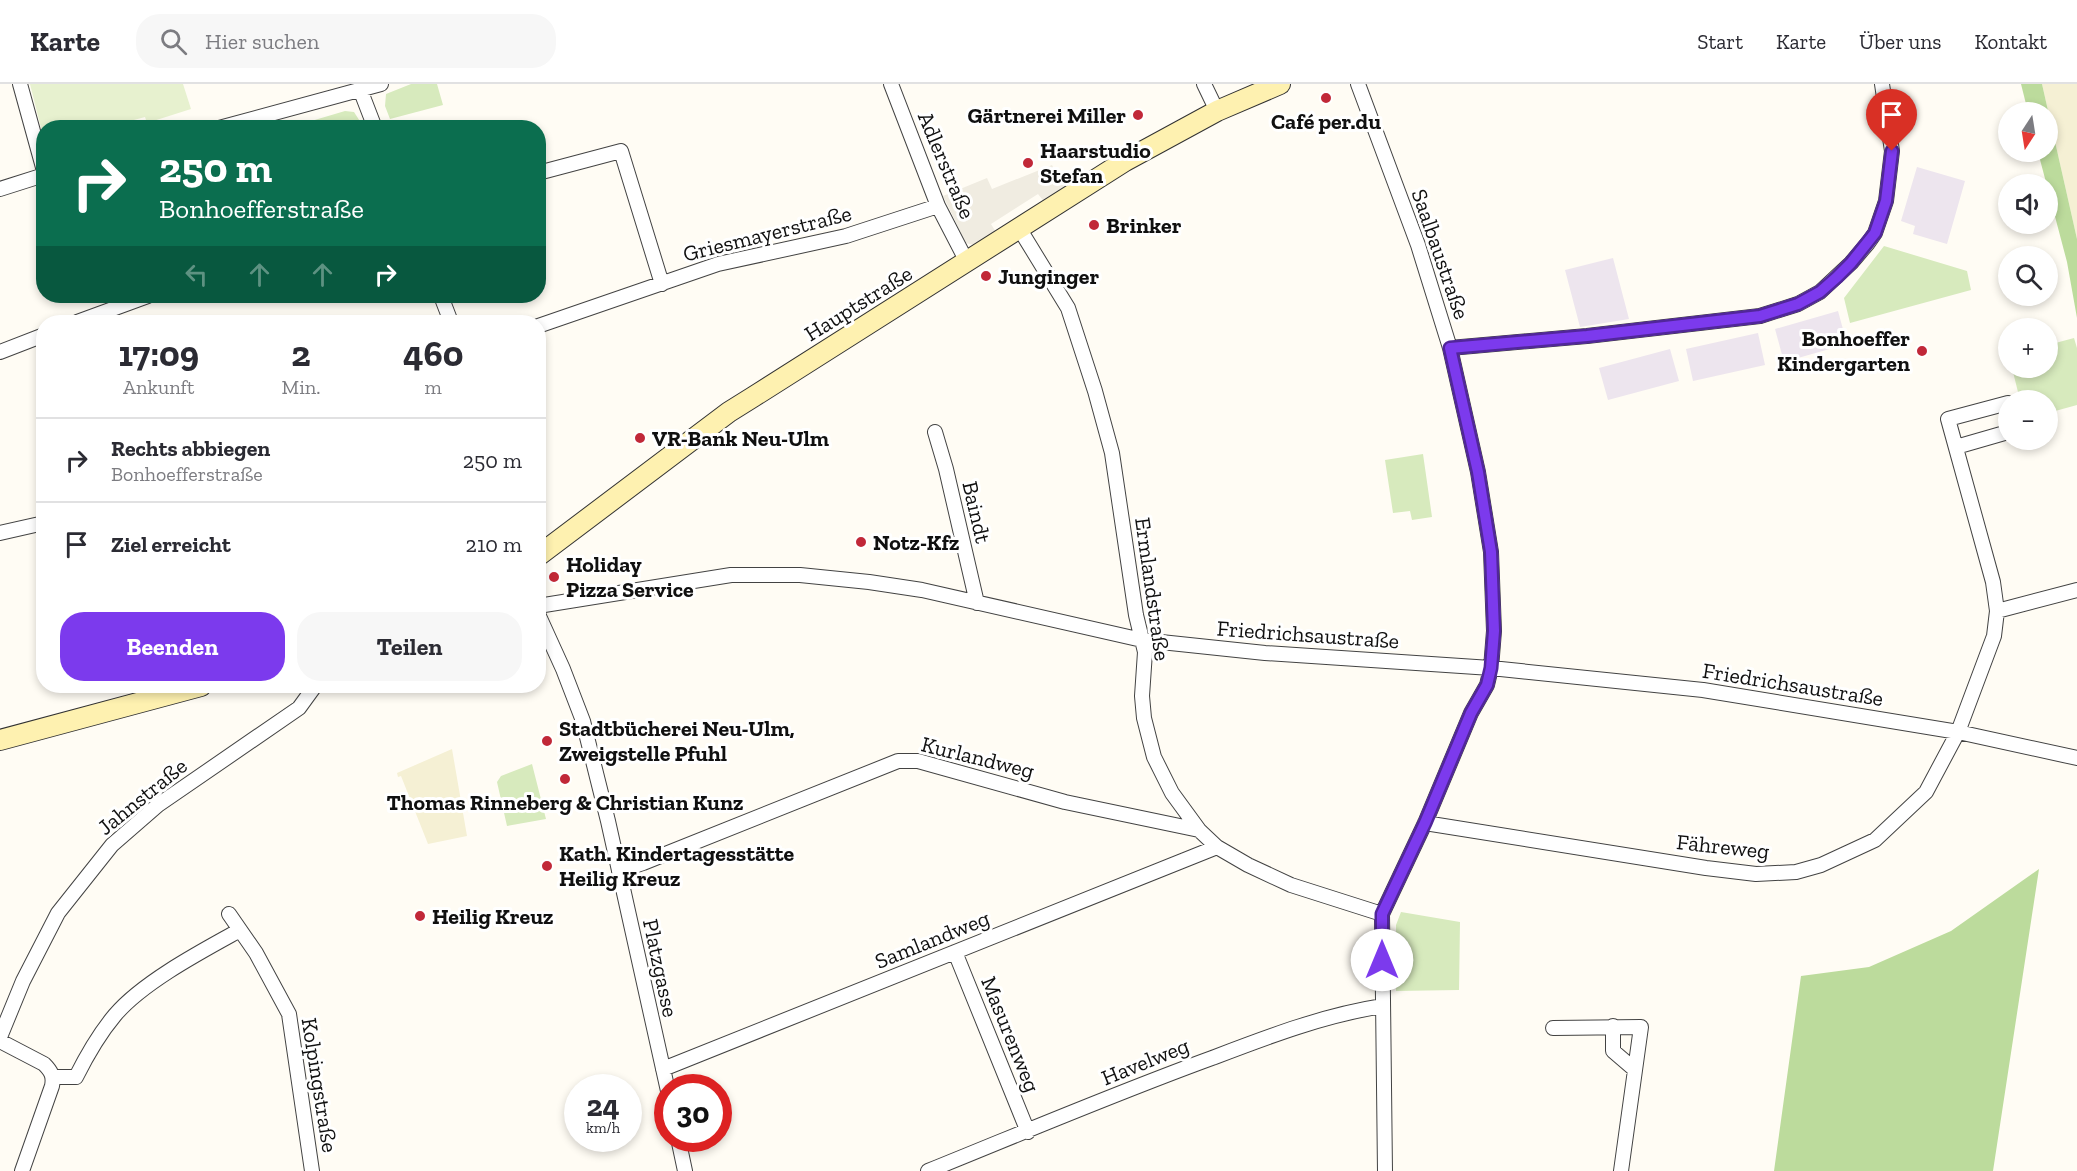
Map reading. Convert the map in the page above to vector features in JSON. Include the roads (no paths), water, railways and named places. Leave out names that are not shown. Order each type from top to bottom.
[{"type":"street","points":[[20,84],[36,143]]},
{"type":"street","points":[[248,120],[381,84]]},
{"type":"street","name":"Adlerstraße","points":[[891,84],[938,206],[967,262]]},
{"type":"street","points":[[1204,84],[1217,111]]},
{"type":"street","name":"Hauptstraße","points":[[546,550],[729,412],[1125,161],[1217,111],[1280,84]]},
{"type":"street","name":"Saalbaustraße","points":[[1358,84],[1418,245],[1450,348],[1478,472],[1491,552],[1494,631],[1487,685],[1471,713],[1425,823],[1382,914],[1385,1171]]},
{"type":"street","points":[[1450,348],[1587,336],[1760,316],[1798,304],[1820,292],[1851,263],[1868,243],[1875,233],[1886,201],[1892,151],[1882,84]]},
{"type":"street","points":[[360,89],[372,120]]},
{"type":"street","points":[[546,170],[621,151],[662,284]]},
{"type":"street","points":[[0,189],[36,176]]},
{"type":"street","name":"Griesmayerstraße","points":[[546,323],[718,264],[846,236],[938,206]]},
{"type":"street","name":"Ermlandstraße","points":[[1019,228],[1068,308],[1112,453],[1136,615],[1145,652],[1142,696],[1148,740],[1154,758],[1172,793],[1199,831],[1217,847],[1248,865],[1291,885],[1382,914]]},
{"type":"street","points":[[96,315],[129,303]]},
{"type":"street","points":[[0,352],[36,338]]},
{"type":"street","name":"Fähreweg","points":[[1425,823],[1756,874],[1796,872],[1821,865],[1875,840],[1926,792],[1958,732],[1995,636],[1997,611],[1993,582],[1948,419],[1998,406]]},
{"type":"street","name":"Baindt","points":[[935,432],[946,469],[977,603]]},
{"type":"street","points":[[1956,447],[1998,435]]},
{"type":"street","points":[[0,533],[36,525]]},
{"type":"street","name":"Friedrichsaustraße","points":[[546,605],[731,575],[800,575],[893,584],[1142,640],[1265,653],[1491,668],[1703,690],[1958,732],[2077,758]]},
{"type":"street","points":[[1997,611],[2077,590]]},
{"type":"street","name":"Platzgasse","points":[[546,633],[579,709],[608,821],[664,1074]]},
{"type":"street","points":[[0,740],[175,693]]},
{"type":"street","name":"Jahnstraße","points":[[0,1039],[6,1007],[58,913],[112,845],[158,805],[299,708],[310,693]]},
{"type":"street","name":"Kurlandweg","points":[[619,871],[898,761],[918,761],[1065,802],[1199,831]]},
{"type":"street","name":"Samlandweg","points":[[663,1069],[1217,847]]},
{"type":"street","name":"Kolpingstraße","points":[[229,914],[256,953],[289,1014],[312,1171]]},
{"type":"street","points":[[53,1077],[76,1077],[102,1031],[116,1013],[142,989],[240,930]]},
{"type":"street","name":"Masurenweg","points":[[955,952],[1028,1132]]},
{"type":"street","name":"Havelweg","points":[[927,1171],[1167,1074],[1260,1040],[1356,1010],[1383,1006]]},
{"type":"street","points":[[1613,1026],[1613,1051],[1634,1069]]},
{"type":"street","points":[[1553,1028],[1641,1027],[1621,1171]]},
{"type":"street","points":[[0,1039],[44,1064],[53,1077],[52,1086],[22,1171]]},
{"type":"street","points":[[681,1152],[685,1171]]},
{"type":"place","name":"Café per.du","points":[[1326,98]]},
{"type":"place","name":"Gärtnerei Miller","points":[[1138,115]]},
{"type":"place","name":"Haarstudio Stefan","points":[[1028,163]]},
{"type":"place","name":"Brinker","points":[[1094,225]]},
{"type":"place","name":"Junginger","points":[[986,276]]},
{"type":"place","name":"Bonhoeffer Kindergarten","points":[[1922,351]]},
{"type":"place","name":"VR-Bank Neu-Ulm","points":[[640,438]]},
{"type":"place","name":"Notz-Kfz","points":[[861,542]]},
{"type":"place","name":"Holiday Pizza Service","points":[[554,577]]},
{"type":"place","name":"Stadtbücherei Neu-Ulm, Zweigstelle Pfuhl","points":[[547,741]]},
{"type":"place","name":"Thomas Rinneberg & Christian Kunz","points":[[565,779]]},
{"type":"place","name":"Kath. Kindertagesstätte Heilig Kreuz","points":[[547,866]]},
{"type":"place","name":"Heilig Kreuz","points":[[420,916]]}]
